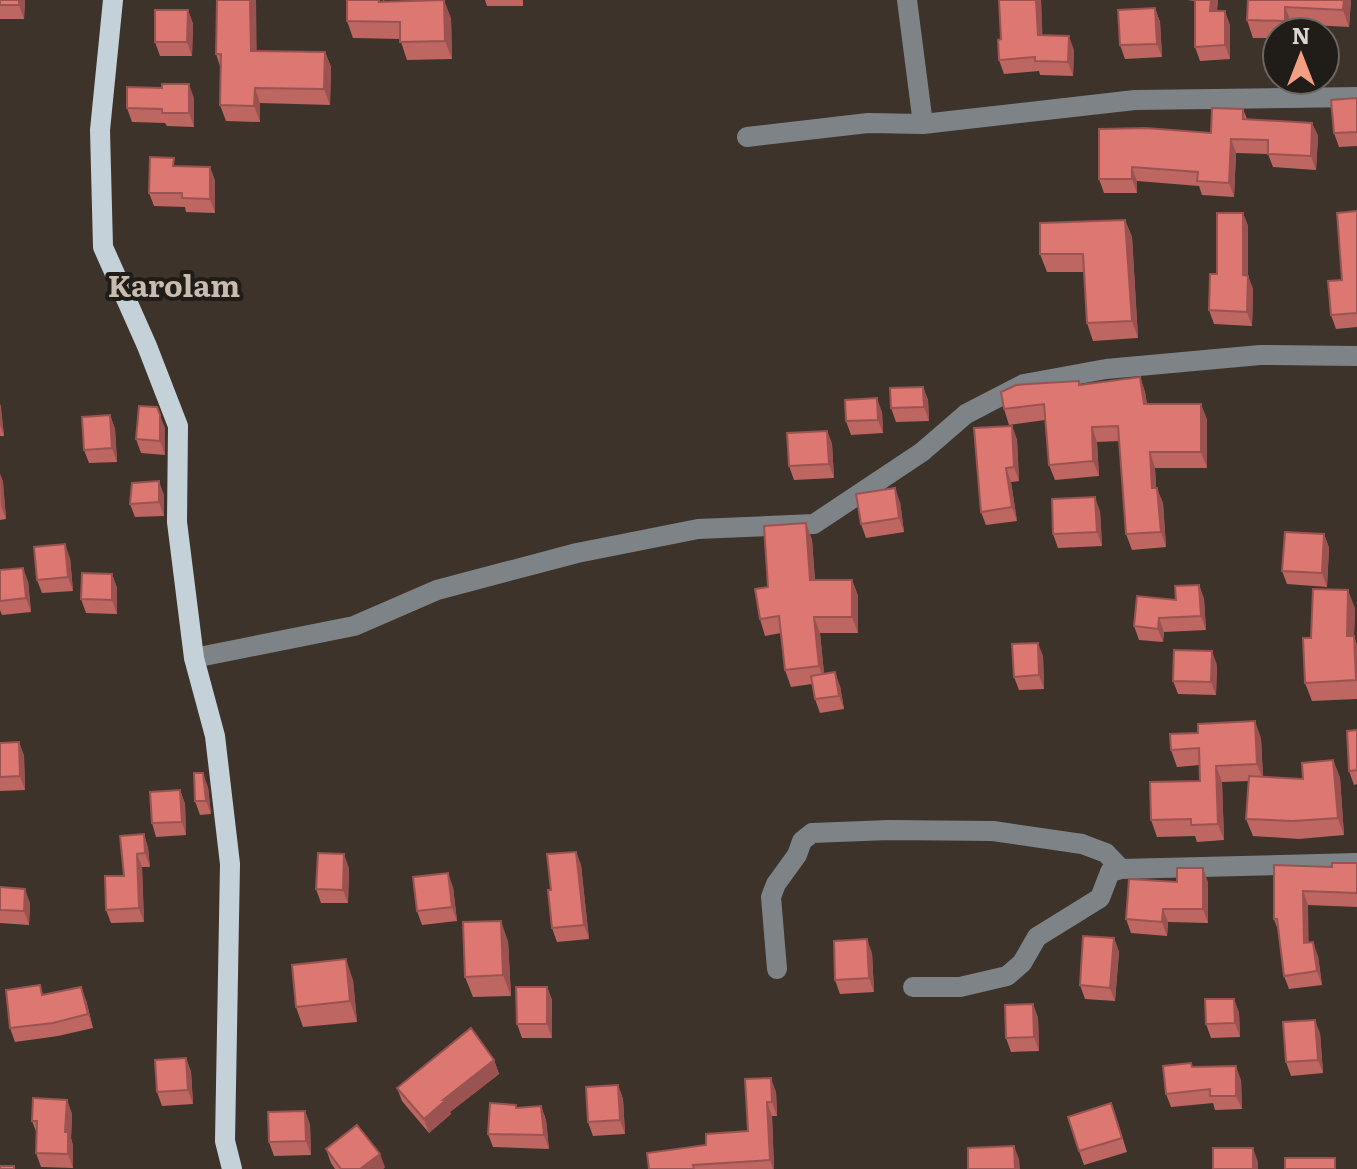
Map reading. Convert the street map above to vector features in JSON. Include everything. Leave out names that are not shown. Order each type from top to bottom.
[{"type":"main road","points":[[113,0],[100,130],[103,247],[178,426],[177,522],[194,658],[215,736],[230,864],[225,1141],[232,1169]]},
{"type":"street","points":[[907,0],[923,124]]},
{"type":"street","points":[[747,137],[868,123],[923,124],[1135,100],[1357,97]]},
{"type":"street","points":[[194,658],[354,626],[437,590],[577,553],[698,529],[814,524],[922,452],[966,414],[1024,384],[1106,369],[1260,355],[1357,356]]},
{"type":"street","points":[[777,969],[771,897],[776,884],[797,855],[802,841],[812,833],[863,830],[993,831],[1082,844],[1106,853],[1121,869]]},
{"type":"street","points":[[913,987],[960,987],[1007,976],[1022,963],[1037,937],[1100,898],[1110,872],[1121,869],[1357,863]]},
{"type":"building","points":[[0,0],[19,0],[19,5],[0,5]]},
{"type":"building","points":[[217,0],[250,0],[251,51],[325,52],[324,89],[255,88],[254,106],[220,105],[221,54],[216,54]]},
{"type":"building","points":[[347,0],[444,0],[445,41],[400,42],[400,22],[347,21]]},
{"type":"building","points":[[999,0],[1036,0],[1038,35],[1069,36],[1068,62],[1035,61],[1035,57],[999,60]]},
{"type":"building","points":[[1195,0],[1211,0],[1210,11],[1225,11],[1225,45],[1195,47]]},
{"type":"building","points":[[1248,0],[1344,0],[1343,10],[1285,7],[1285,16],[1261,16],[1261,20],[1247,20]]},
{"type":"building","points":[[1155,8],[1157,44],[1120,45],[1118,10]]},
{"type":"building","points":[[155,10],[188,10],[187,42],[155,42]]},
{"type":"building","points":[[162,84],[189,84],[189,113],[127,108],[127,87],[162,88]]},
{"type":"building","points":[[1357,98],[1357,132],[1334,133],[1331,100]]},
{"type":"building","points":[[1212,108],[1243,109],[1243,119],[1312,123],[1311,156],[1268,154],[1268,140],[1231,139],[1229,183],[1197,181],[1198,172],[1132,167],[1132,179],[1099,179],[1099,129],[1146,128],[1211,133]]},
{"type":"building","points":[[150,157],[174,158],[173,166],[210,167],[210,199],[182,198],[182,193],[149,193]]},
{"type":"building","points":[[1357,211],[1357,313],[1331,315],[1328,281],[1342,280],[1337,213]]},
{"type":"building","points":[[1217,213],[1243,213],[1243,275],[1248,276],[1247,312],[1209,310],[1210,274],[1217,274]]},
{"type":"building","points":[[1125,220],[1132,321],[1087,323],[1083,254],[1040,254],[1040,223]]},
{"type":"building","points":[[1140,377],[1144,404],[1201,404],[1201,452],[1150,452],[1152,488],[1157,488],[1161,532],[1126,534],[1118,426],[1092,427],[1093,461],[1049,465],[1044,404],[1004,409],[1001,392],[1016,385],[1079,381],[1079,385]]},
{"type":"building","points":[[923,387],[924,407],[891,408],[890,388]]},
{"type":"building","points":[[877,398],[878,420],[846,421],[845,400]]},
{"type":"building","points":[[139,406],[157,407],[160,441],[136,439]]},
{"type":"building","points":[[110,415],[112,448],[84,450],[82,417]]},
{"type":"building","points":[[1012,426],[1014,467],[1006,468],[1012,507],[981,512],[974,428]]},
{"type":"building","points":[[827,431],[829,464],[789,466],[787,433]]},
{"type":"building","points":[[159,481],[159,502],[130,504],[132,483]]},
{"type":"building","points":[[895,488],[899,518],[861,524],[856,494]]},
{"type":"building","points":[[1095,497],[1097,532],[1053,534],[1052,499]]},
{"type":"building","points":[[806,523],[810,580],[852,580],[852,617],[814,617],[819,666],[785,670],[779,616],[760,619],[755,589],[768,587],[764,526]]},
{"type":"building","points":[[1285,532],[1324,534],[1322,573],[1282,571]]},
{"type":"building","points":[[65,544],[68,577],[37,580],[34,547]]},
{"type":"building","points":[[23,568],[26,598],[0,601],[0,570]]},
{"type":"building","points":[[82,573],[112,574],[112,600],[81,599]]},
{"type":"building","points":[[1199,585],[1201,616],[1159,618],[1158,629],[1134,626],[1137,596],[1176,600],[1175,586]]},
{"type":"building","points":[[1313,589],[1348,590],[1347,636],[1354,636],[1356,680],[1305,683],[1303,638],[1311,638]]},
{"type":"building","points":[[1038,643],[1039,675],[1014,677],[1012,644]]},
{"type":"building","points":[[1174,650],[1212,651],[1211,682],[1173,681]]},
{"type":"building","points":[[835,672],[839,696],[815,699],[811,676]]},
{"type":"building","points":[[1255,721],[1257,764],[1216,766],[1218,824],[1191,825],[1191,819],[1151,820],[1150,782],[1200,781],[1199,748],[1171,750],[1170,734],[1198,733],[1198,724]]},
{"type":"building","points":[[1357,730],[1357,770],[1349,771],[1347,731]]},
{"type":"building","points":[[19,742],[20,776],[0,777],[0,743]]},
{"type":"building","points":[[1333,760],[1338,818],[1293,821],[1246,819],[1249,776],[1303,779],[1302,763]]},
{"type":"building","points":[[194,773],[203,773],[206,801],[195,801]]},
{"type":"building","points":[[180,790],[182,822],[152,823],[150,792]]},
{"type":"building","points":[[144,834],[145,853],[137,854],[139,908],[106,910],[105,876],[124,876],[120,836]]},
{"type":"building","points":[[576,852],[584,925],[552,928],[547,854]]},
{"type":"building","points":[[318,853],[344,854],[343,890],[316,889]]},
{"type":"building","points":[[1332,863],[1357,863],[1357,893],[1303,891],[1304,943],[1313,942],[1317,971],[1284,976],[1277,919],[1274,919],[1274,865],[1332,867]]},
{"type":"building","points":[[1177,868],[1203,868],[1203,909],[1163,909],[1162,922],[1126,919],[1129,879],[1177,882]]},
{"type":"building","points":[[448,873],[452,907],[417,911],[413,877]]},
{"type":"building","points":[[0,887],[25,889],[24,911],[0,910]]},
{"type":"building","points":[[501,921],[503,975],[465,977],[463,922]]},
{"type":"building","points":[[1083,936],[1114,938],[1110,988],[1080,985]]},
{"type":"building","points":[[867,939],[869,978],[835,980],[834,941]]},
{"type":"building","points":[[346,959],[350,1001],[296,1007],[292,965]]},
{"type":"building","points":[[40,985],[42,995],[81,987],[88,1014],[53,1023],[10,1028],[6,990]]},
{"type":"building","points":[[516,987],[547,987],[547,1024],[517,1024]]},
{"type":"building","points":[[1205,999],[1234,999],[1235,1023],[1206,1024]]},
{"type":"building","points":[[1033,1004],[1034,1037],[1006,1038],[1005,1005]]},
{"type":"building","points":[[1315,1020],[1318,1060],[1286,1062],[1283,1022]]},
{"type":"building","points":[[471,1028],[494,1060],[424,1119],[397,1088]]},
{"type":"building","points":[[186,1058],[188,1090],[157,1092],[155,1060]]},
{"type":"building","points":[[1191,1063],[1192,1067],[1236,1066],[1236,1096],[1210,1096],[1210,1089],[1166,1094],[1163,1066]]},
{"type":"building","points":[[771,1078],[772,1102],[767,1102],[770,1160],[693,1165],[694,1169],[649,1169],[647,1153],[706,1145],[706,1134],[748,1131],[745,1079]]},
{"type":"building","points":[[618,1085],[620,1120],[588,1122],[586,1087]]},
{"type":"building","points":[[33,1098],[67,1100],[65,1132],[68,1132],[68,1154],[36,1153],[37,1121],[32,1121]]},
{"type":"building","points":[[490,1103],[516,1105],[516,1108],[541,1106],[544,1135],[488,1134]]},
{"type":"building","points":[[1111,1103],[1122,1138],[1079,1151],[1068,1117]]},
{"type":"building","points":[[305,1111],[306,1141],[269,1142],[268,1112]]},
{"type":"building","points":[[357,1125],[380,1154],[360,1169],[341,1169],[326,1149]]},
{"type":"building","points":[[1014,1146],[1015,1169],[968,1169],[968,1148]]},
{"type":"building","points":[[1213,1148],[1253,1148],[1253,1169],[1213,1169]]},
{"type":"building","points":[[1285,1158],[1335,1158],[1335,1169],[1285,1169]]},
{"type":"building","points":[[0,1166],[14,1166],[14,1169],[0,1169]]},
{"type":"district","name":"Karolam","points":[[174,284]]}]
